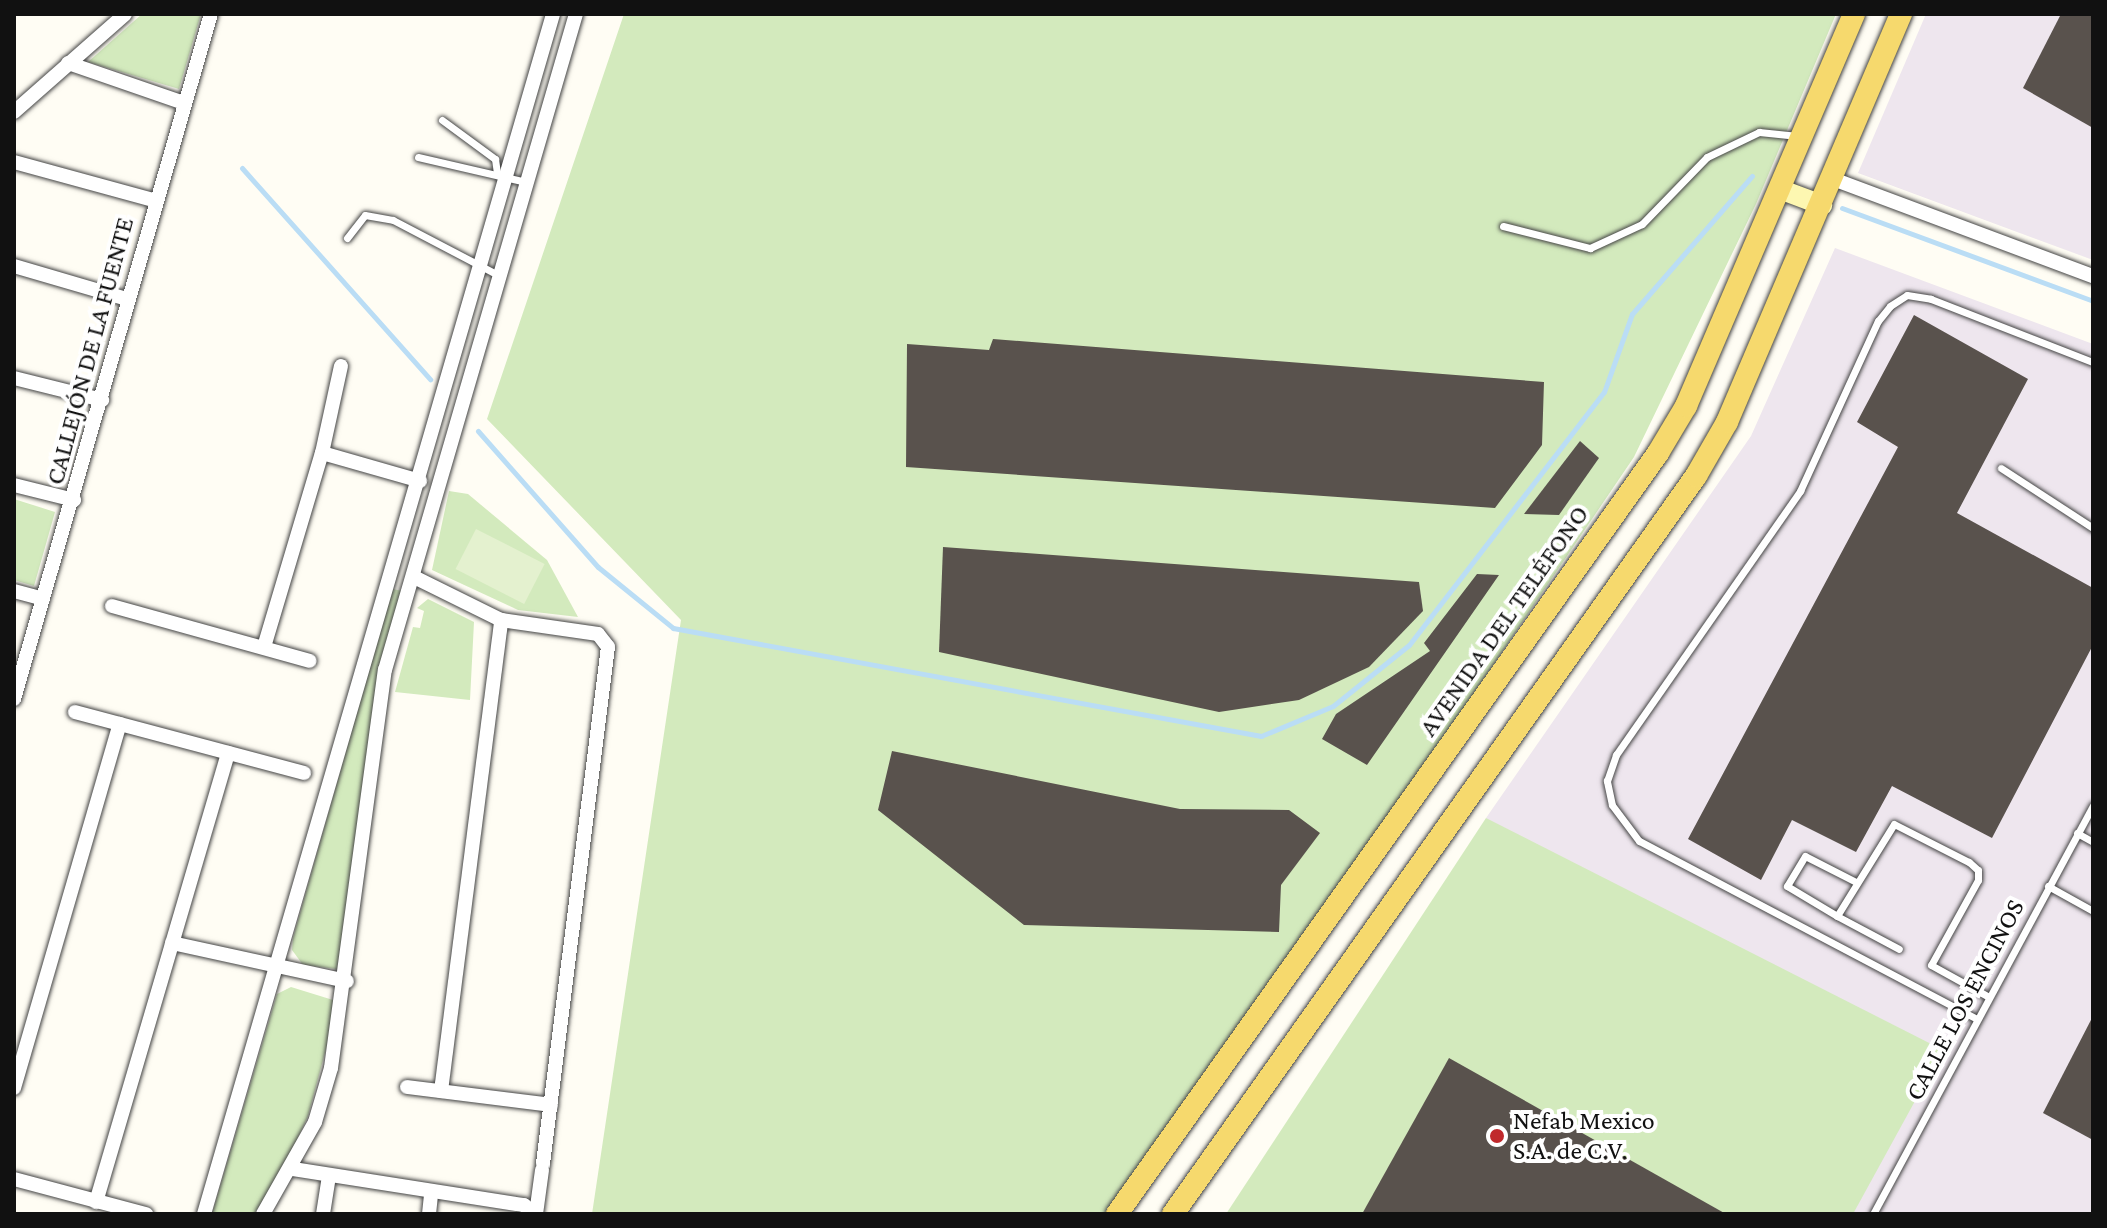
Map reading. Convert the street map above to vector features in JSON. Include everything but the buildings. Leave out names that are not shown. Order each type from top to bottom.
[{"type":"main road","name":"AVENIDA DEL TELÉFONO","points":[[1117,1214],[1658,453],[1686,406],[1782,190],[1854,14]]},
{"type":"main road","points":[[1173,1214],[1696,476],[1727,422],[1901,14]]},
{"type":"main road","points":[[1782,190],[1822,205]]},
{"type":"street","points":[[14,112],[125,14]]},
{"type":"street","name":"CALLEJÓN DE LA FUENTE","points":[[14,699],[74,500],[127,299],[211,14]]},
{"type":"street","points":[[204,1214],[482,270],[502,175],[553,14]]},
{"type":"street","points":[[263,1214],[293,1169],[331,1068],[347,981],[381,687],[576,14]]},
{"type":"street","points":[[68,63],[184,103]]},
{"type":"street","points":[[14,162],[157,201]]},
{"type":"street","points":[[1833,179],[2093,276]]},
{"type":"street","points":[[14,266],[127,299]]},
{"type":"street","points":[[264,647],[322,453],[341,366]]},
{"type":"street","points":[[14,378],[102,400]]},
{"type":"street","points":[[430,448],[451,454]]},
{"type":"street","points":[[322,453],[420,481]]},
{"type":"street","points":[[14,485],[74,500]]},
{"type":"street","points":[[293,1169],[431,1194],[524,1205],[535,1214],[543,1167],[608,647],[598,634],[501,620],[412,582],[389,579]]},
{"type":"street","points":[[14,591],[43,599]]},
{"type":"street","points":[[112,606],[310,661]]},
{"type":"street","points":[[441,1091],[501,620]]},
{"type":"street","points":[[75,712],[304,773]]},
{"type":"street","points":[[14,1088],[120,724]]},
{"type":"street","points":[[96,1202],[228,753]]},
{"type":"street","points":[[172,943],[347,981]]},
{"type":"street","points":[[407,1087],[551,1105]]},
{"type":"street","points":[[323,1214],[329,1177]]},
{"type":"street","points":[[14,1179],[146,1214]]},
{"type":"street","points":[[429,1214],[431,1194]]},
{"type":"lane","points":[[442,120],[495,159],[502,175]]},
{"type":"lane","points":[[1503,226],[1590,248],[1642,224],[1707,157],[1759,132],[1804,137]]},
{"type":"lane","points":[[418,157],[526,182]]},
{"type":"lane","points":[[347,238],[365,215],[393,220],[482,270],[500,276]]},
{"type":"lane","points":[[1977,1019],[1639,841],[1612,805],[1607,781],[1624,743],[1800,491],[1878,321],[1890,306],[1907,295],[1931,299],[2093,362]]},
{"type":"lane","points":[[2001,468],[2093,528]]},
{"type":"lane","name":"CALLE LOS ENCINOS","points":[[1873,1214],[2093,805]]},
{"type":"lane","points":[[1837,916],[1894,824],[1969,862],[1978,870],[1978,880],[1931,965],[1989,997]]},
{"type":"lane","points":[[2077,833],[2093,842]]},
{"type":"lane","points":[[1856,882],[1805,856],[1788,881],[1789,890],[1899,949]]},
{"type":"lane","points":[[2048,886],[2093,911]]},
{"type":"shaded area","points":[[1926,14],[2093,14],[2093,260],[1858,173]]},
{"type":"shaded area","points":[[1835,248],[2093,344],[2093,1214],[1853,1214],[1486,818],[1751,436]]},
{"type":"green space","points":[[142,14],[201,14],[179,89],[88,62]]},
{"type":"green space","points":[[624,14],[1836,14],[1756,204],[1634,457],[1395,810],[1104,1214],[592,1214],[681,620],[487,419]]},
{"type":"green space","points":[[449,491],[468,494],[547,560],[578,617],[518,610],[432,570]]},
{"type":"green space","points":[[14,499],[55,512],[34,586],[14,580]]},
{"type":"green space","points":[[476,529],[545,564],[524,604],[456,569]]},
{"type":"green space","points":[[392,589],[403,591],[337,969],[303,965],[292,950],[293,938]]},
{"type":"green space","points":[[428,599],[474,622],[470,700],[395,692],[413,627],[420,628],[424,611],[417,608]]},
{"type":"green space","points":[[1486,818],[1943,1050],[1853,1214],[1226,1214]]},
{"type":"green space","points":[[291,987],[333,1000],[337,1008],[308,1116],[281,1174],[254,1214],[212,1214],[277,994]]},
{"type":"waterway","points":[[242,168],[430,379]]},
{"type":"waterway","points":[[478,431],[598,567],[673,628],[1261,736],[1333,706],[1409,645],[1604,392],[1632,314],[1752,176]]},
{"type":"waterway","points":[[1842,208],[2093,301]]},
{"type":"place","name":"Nefab Mexico S.A. de C.V.","points":[[1497,1136]]}]
